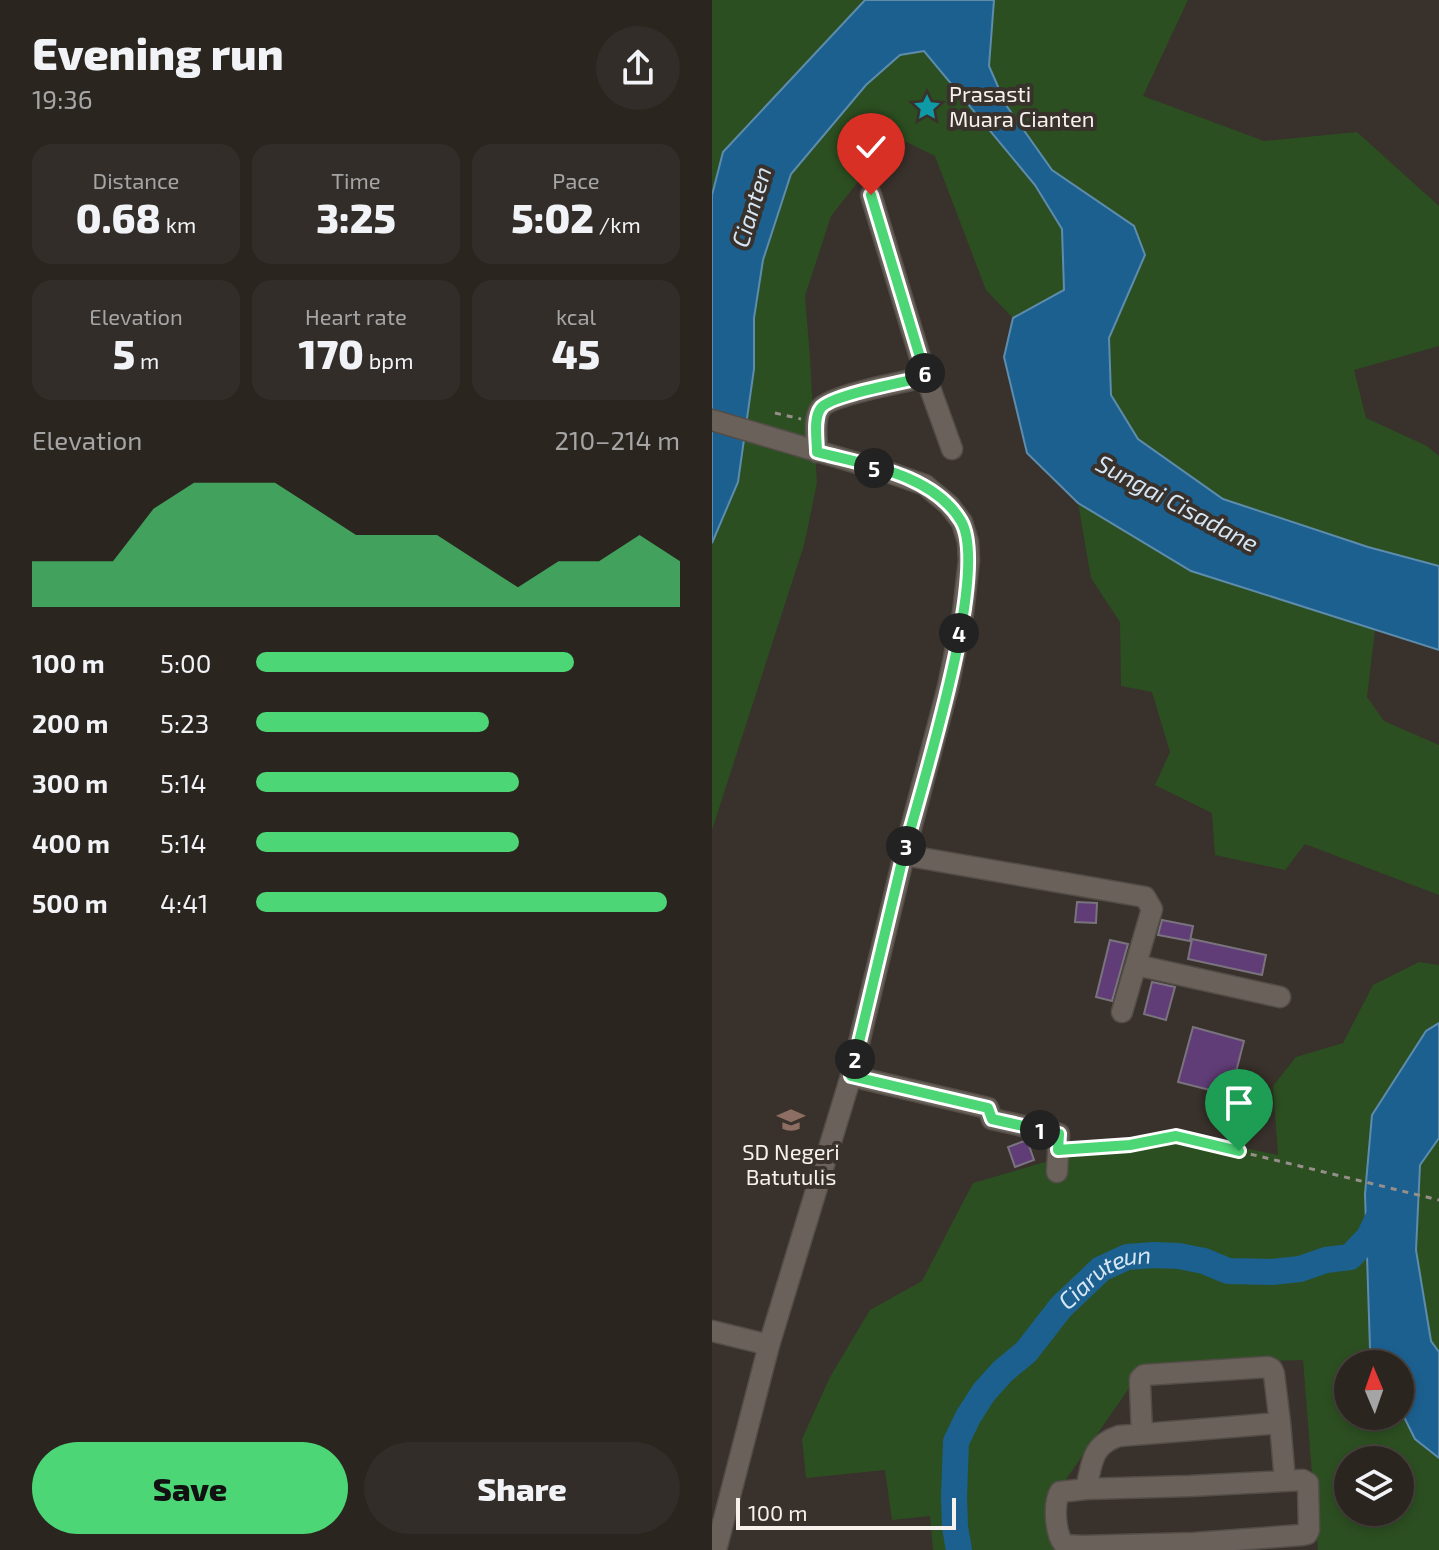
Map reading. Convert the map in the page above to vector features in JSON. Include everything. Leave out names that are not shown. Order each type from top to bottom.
[{"type":"street","points":[[871,195],[926,377],[952,449]]},
{"type":"street","points":[[808,450],[821,408],[827,404],[859,392],[926,377]]},
{"type":"street","points":[[712,420],[925,485],[949,505],[962,522],[968,542],[968,582],[948,687],[851,1076],[769,1345],[716,1550]]},
{"type":"street","points":[[904,855],[1145,897],[1152,909],[1122,1012]]},
{"type":"street","points":[[1136,965],[1280,997]]},
{"type":"street","points":[[851,1076],[988,1108],[992,1119],[1059,1134],[1057,1172]]},
{"type":"street","points":[[712,1331],[769,1345]]},
{"type":"street","points":[[1142,1434],[1140,1379],[1144,1375],[1268,1367],[1274,1374],[1285,1481]]},
{"type":"street","points":[[1086,1489],[1092,1459],[1107,1440],[1119,1436],[1280,1423]]},
{"type":"street","points":[[1303,1480],[1308,1483],[1310,1540],[1307,1534],[1251,1544],[1065,1545],[1059,1538],[1057,1497],[1060,1492],[1086,1489],[1303,1480]]},
{"type":"path","points":[[775,413],[817,423]]},
{"type":"path","points":[[1058,1150],[1130,1145],[1176,1136],[1439,1200]]},
{"type":"green space","points":[[712,0],[865,0],[723,152],[712,195]]},
{"type":"green space","points":[[994,0],[1188,0],[1143,96],[1264,141],[1357,132],[1439,206],[1439,346],[1354,370],[1366,418],[1427,446],[1439,456],[1439,566],[1368,547],[1223,499],[1138,439],[1111,395],[1109,338],[1145,255],[1134,226],[1052,170],[1006,105],[989,66]]},
{"type":"green space","points":[[924,51],[1035,185],[1062,229],[1064,290],[1013,318],[986,290],[935,156],[894,136],[831,216],[805,296],[817,483],[804,545],[712,830],[712,543],[738,482],[754,369],[754,318],[763,260],[791,174],[866,85],[900,55]]},
{"type":"green space","points":[[1078,503],[1191,571],[1375,630],[1367,697],[1384,721],[1439,745],[1439,895],[1305,844],[1285,870],[1215,855],[1212,813],[1155,785],[1170,752],[1152,692],[1121,686],[1120,622],[1091,578]]},
{"type":"green space","points":[[1419,962],[1439,965],[1439,1023],[1426,1031],[1372,1115],[1365,1194],[1371,1350],[1334,1350],[1334,1430],[1410,1430],[1415,1439],[1439,1458],[1439,1550],[1318,1550],[1303,1360],[1145,1365],[1060,1488],[1055,1550],[933,1550],[930,1516],[892,1520],[885,1470],[806,1478],[802,1439],[830,1377],[870,1310],[922,1281],[973,1183],[1052,1160],[1180,1135],[1278,1155],[1273,1086],[1296,1057],[1343,1043],[1373,985]]},
{"type":"green space","points":[[1439,1138],[1439,1352],[1431,1341],[1416,1250],[1420,1165]]},
{"type":"water","points":[[865,0],[994,0],[989,66],[1006,105],[1052,170],[1134,226],[1145,255],[1109,338],[1111,395],[1138,439],[1223,499],[1368,547],[1439,566],[1439,650],[1191,571],[1078,503],[1027,453],[1004,357],[1013,318],[1064,290],[1062,229],[1035,185],[924,51],[900,55],[866,85],[791,174],[763,260],[754,318],[754,369],[738,482],[712,543],[712,195],[723,152]]},
{"type":"water","points":[[1439,1023],[1439,1138],[1420,1165],[1416,1250],[1431,1341],[1439,1352],[1439,1458],[1415,1439],[1410,1430],[1414,1430],[1414,1350],[1370,1348],[1365,1194],[1372,1115],[1426,1031]]},
{"type":"building","points":[[1077,902],[1097,903],[1096,923],[1075,922]]},
{"type":"building","points":[[1162,920],[1193,926],[1190,941],[1158,935]]},
{"type":"building","points":[[1192,939],[1266,955],[1262,975],[1188,959]]},
{"type":"building","points":[[1110,940],[1128,944],[1112,1001],[1096,997]]},
{"type":"building","points":[[1152,982],[1175,987],[1166,1020],[1144,1014]]},
{"type":"building","points":[[1193,1027],[1244,1041],[1230,1095],[1178,1082]]},
{"type":"building","points":[[1027,1140],[1034,1160],[1015,1167],[1008,1147]]},
{"type":"waterway","name":"Ciaruteun","points":[[959,1550],[954,1497],[956,1442],[968,1417],[984,1392],[1026,1352],[1061,1307],[1101,1269],[1127,1257],[1154,1255],[1204,1261],[1228,1271],[1300,1269],[1326,1260],[1350,1257],[1369,1237],[1382,1210]]},
{"type":"place","name":"Prasasti Muara Cianten","points":[[927,107]]},
{"type":"place","name":"SD Negeri Batutulis","points":[[791,1120]]},
{"type":"route","points":[[871,195],[926,377],[859,392],[821,408],[817,423],[817,452],[925,485],[949,505],[962,522],[969,560],[963,613],[948,687],[851,1076],[988,1108],[992,1119],[1059,1134],[1058,1150],[1130,1145],[1176,1136],[1239,1151]]},
{"type":"water label","name":"Cianten","points":[[752,207]]},
{"type":"water label","name":"Sungai Cisadane","points":[[1177,504]]}]
